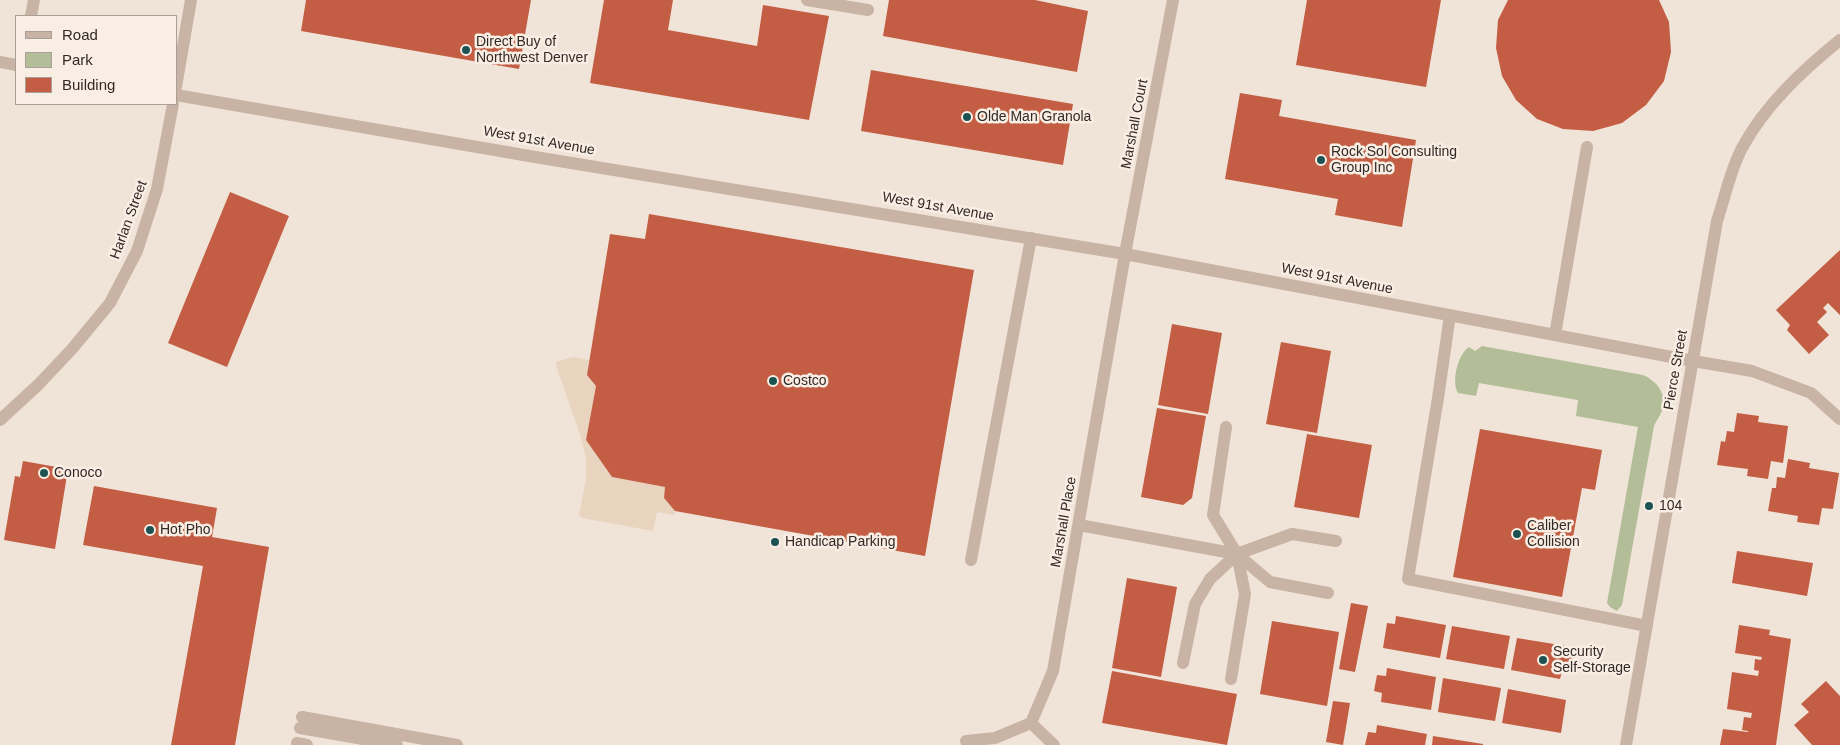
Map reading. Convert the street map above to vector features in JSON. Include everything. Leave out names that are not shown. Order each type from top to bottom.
[{"type":"street","points":[[31,15],[34,0]]},
{"type":"street","points":[[178,75],[191,0]]},
{"type":"street","points":[[807,0],[868,10]]},
{"type":"street","name":"Marshall Court","points":[[1125,254],[1173,0]]},
{"type":"street","name":"Pierce Street","points":[[1626,745],[1717,221],[1742,149],[1753,131],[1781,94],[1818,58],[1840,40]]},
{"type":"street","points":[[0,62],[15,65]]},
{"type":"street","name":"West 91st Avenue","points":[[178,95],[541,158],[1125,254],[1752,371],[1812,393],[1840,420]]},
{"type":"street","name":"Harlan Street","points":[[0,420],[38,385],[110,304],[137,250],[157,189],[173,105]]},
{"type":"street","points":[[1556,335],[1587,148]]},
{"type":"street","points":[[972,560],[1031,238]]},
{"type":"street","name":"Marshall Place","points":[[1031,723],[1053,671],[1125,254]]},
{"type":"street","points":[[1450,315],[1408,579],[1647,626]]},
{"type":"street","points":[[1226,427],[1213,515],[1238,554],[1270,582],[1328,593]]},
{"type":"street","points":[[1079,525],[1238,554]]},
{"type":"street","points":[[1183,663],[1195,604],[1210,579],[1238,554],[1292,534],[1336,541]]},
{"type":"street","points":[[1231,679],[1245,594],[1238,554]]},
{"type":"street","points":[[397,745],[301,722],[457,745]]},
{"type":"street","points":[[966,741],[995,738],[1031,723],[1054,745]]},
{"type":"green space","points":[[1482,346],[1643,375],[1653,381],[1660,389],[1664,399],[1663,405],[1654,426],[1622,605],[1617,611],[1607,603],[1638,427],[1576,416],[1578,400],[1479,383],[1476,396],[1458,393],[1455,382],[1457,368],[1462,355],[1469,347],[1475,351]]},
{"type":"shaded area","points":[[573,357],[589,360],[587,375],[596,386],[586,440],[612,477],[665,487],[664,498],[675,511],[674,515],[657,512],[653,531],[582,518],[579,515],[586,478],[586,458],[581,437],[556,366],[556,362]]},
{"type":"building","name":"Direct Buy of Northwest Denver","points":[[306,0],[531,0],[519,69],[301,31]]},
{"type":"building","points":[[604,0],[673,0],[668,30],[757,46],[763,5],[829,16],[809,120],[590,83]]},
{"type":"building","points":[[889,0],[1035,0],[1088,11],[1077,72],[883,36]]},
{"type":"building","points":[[1307,0],[1441,0],[1426,87],[1296,65]]},
{"type":"building","points":[[1508,0],[1659,0],[1669,22],[1671,52],[1664,81],[1646,105],[1622,123],[1593,131],[1563,129],[1537,119],[1516,100],[1502,76],[1496,48],[1498,20]]},
{"type":"building","name":"Olde Man Granola","points":[[871,70],[1073,104],[1063,165],[861,131]]},
{"type":"building","name":"Rock Sol Consulting Group Inc","points":[[1240,93],[1282,100],[1279,116],[1416,140],[1402,227],[1335,215],[1338,199],[1225,179]]},
{"type":"building","points":[[230,192],[289,216],[227,367],[168,343]]},
{"type":"building","name":"Costco","points":[[649,214],[974,270],[925,556],[675,511],[664,498],[665,487],[612,477],[586,440],[596,386],[587,375],[610,234],[645,239]]},
{"type":"building","points":[[1840,250],[1840,315],[1828,303],[1823,308],[1827,312],[1817,322],[1829,335],[1809,354],[1787,330],[1790,325],[1776,310]]},
{"type":"building","points":[[1172,324],[1222,333],[1208,414],[1158,405]]},
{"type":"building","points":[[1281,342],[1331,351],[1317,433],[1266,424]]},
{"type":"building","points":[[1157,408],[1206,416],[1192,498],[1183,505],[1141,497]]},
{"type":"building","points":[[1737,413],[1759,416],[1758,422],[1788,426],[1783,463],[1771,461],[1768,479],[1747,476],[1748,469],[1717,465],[1721,441],[1725,442],[1727,431],[1734,432]]},
{"type":"building","name":"Caliber Collision","points":[[1480,429],[1602,450],[1595,490],[1582,488],[1562,597],[1453,577]]},
{"type":"building","points":[[1307,434],[1372,445],[1359,518],[1294,507]]},
{"type":"building","points":[[1788,459],[1810,463],[1809,468],[1839,473],[1833,509],[1822,508],[1819,525],[1797,522],[1798,516],[1768,511],[1772,488],[1776,488],[1777,477],[1785,478]]},
{"type":"building","name":"Conoco","points":[[23,461],[68,469],[55,549],[4,540],[15,476],[20,477]]},
{"type":"building","points":[[94,486],[217,508],[212,537],[269,547],[235,745],[171,745],[203,566],[83,545]]},
{"type":"building","points":[[1737,551],[1813,563],[1807,596],[1732,583]]},
{"type":"building","points":[[1127,578],[1177,587],[1161,677],[1112,668]]},
{"type":"building","points":[[1351,603],[1368,606],[1355,672],[1339,669]]},
{"type":"building","points":[[1396,616],[1446,625],[1440,658],[1383,648],[1387,623],[1395,624]]},
{"type":"building","points":[[1272,621],[1339,632],[1327,706],[1260,694]]},
{"type":"building","points":[[1739,625],[1770,630],[1769,635],[1791,639],[1776,745],[1720,745],[1723,729],[1748,732],[1742,730],[1744,717],[1751,718],[1752,713],[1727,709],[1732,672],[1758,676],[1759,671],[1754,670],[1755,659],[1761,660],[1762,657],[1735,653]]},
{"type":"building","points":[[1452,626],[1510,636],[1504,669],[1446,659]]},
{"type":"building","points":[[1517,638],[1566,646],[1565,654],[1573,656],[1570,672],[1562,671],[1560,679],[1511,670]]},
{"type":"building","points":[[1387,668],[1436,677],[1431,710],[1381,702],[1382,693],[1374,691],[1377,675],[1386,676]]},
{"type":"building","points":[[1112,671],[1237,694],[1227,745],[1102,723]]},
{"type":"building","points":[[1443,678],[1501,688],[1495,721],[1438,712]]},
{"type":"building","points":[[1826,681],[1840,696],[1840,745],[1812,745],[1794,725],[1809,712],[1801,704]]},
{"type":"building","points":[[1508,689],[1566,700],[1561,733],[1502,723]]},
{"type":"building","points":[[1333,701],[1350,703],[1343,745],[1326,742]]},
{"type":"building","points":[[1377,725],[1427,734],[1425,745],[1365,745],[1368,732],[1376,733]]},
{"type":"building","points":[[1433,736],[1483,744],[1483,745],[1432,745]]},
{"type":"place","name":"Direct Buy of Northwest Denver","points":[[466,50]]},
{"type":"place","name":"Olde Man Granola","points":[[967,117]]},
{"type":"place","name":"Rock Sol Consulting Group Inc","points":[[1321,160]]},
{"type":"place","name":"Costco","points":[[773,381]]},
{"type":"place","name":"Conoco","points":[[44,473]]},
{"type":"place","name":"104","points":[[1649,506]]},
{"type":"place","name":"Hot Pho","points":[[150,530]]},
{"type":"place","name":"Caliber Collision","points":[[1517,534]]},
{"type":"place","name":"Handicap Parking","points":[[775,542]]},
{"type":"place","name":"Security Self-Storage","points":[[1543,660]]}]
